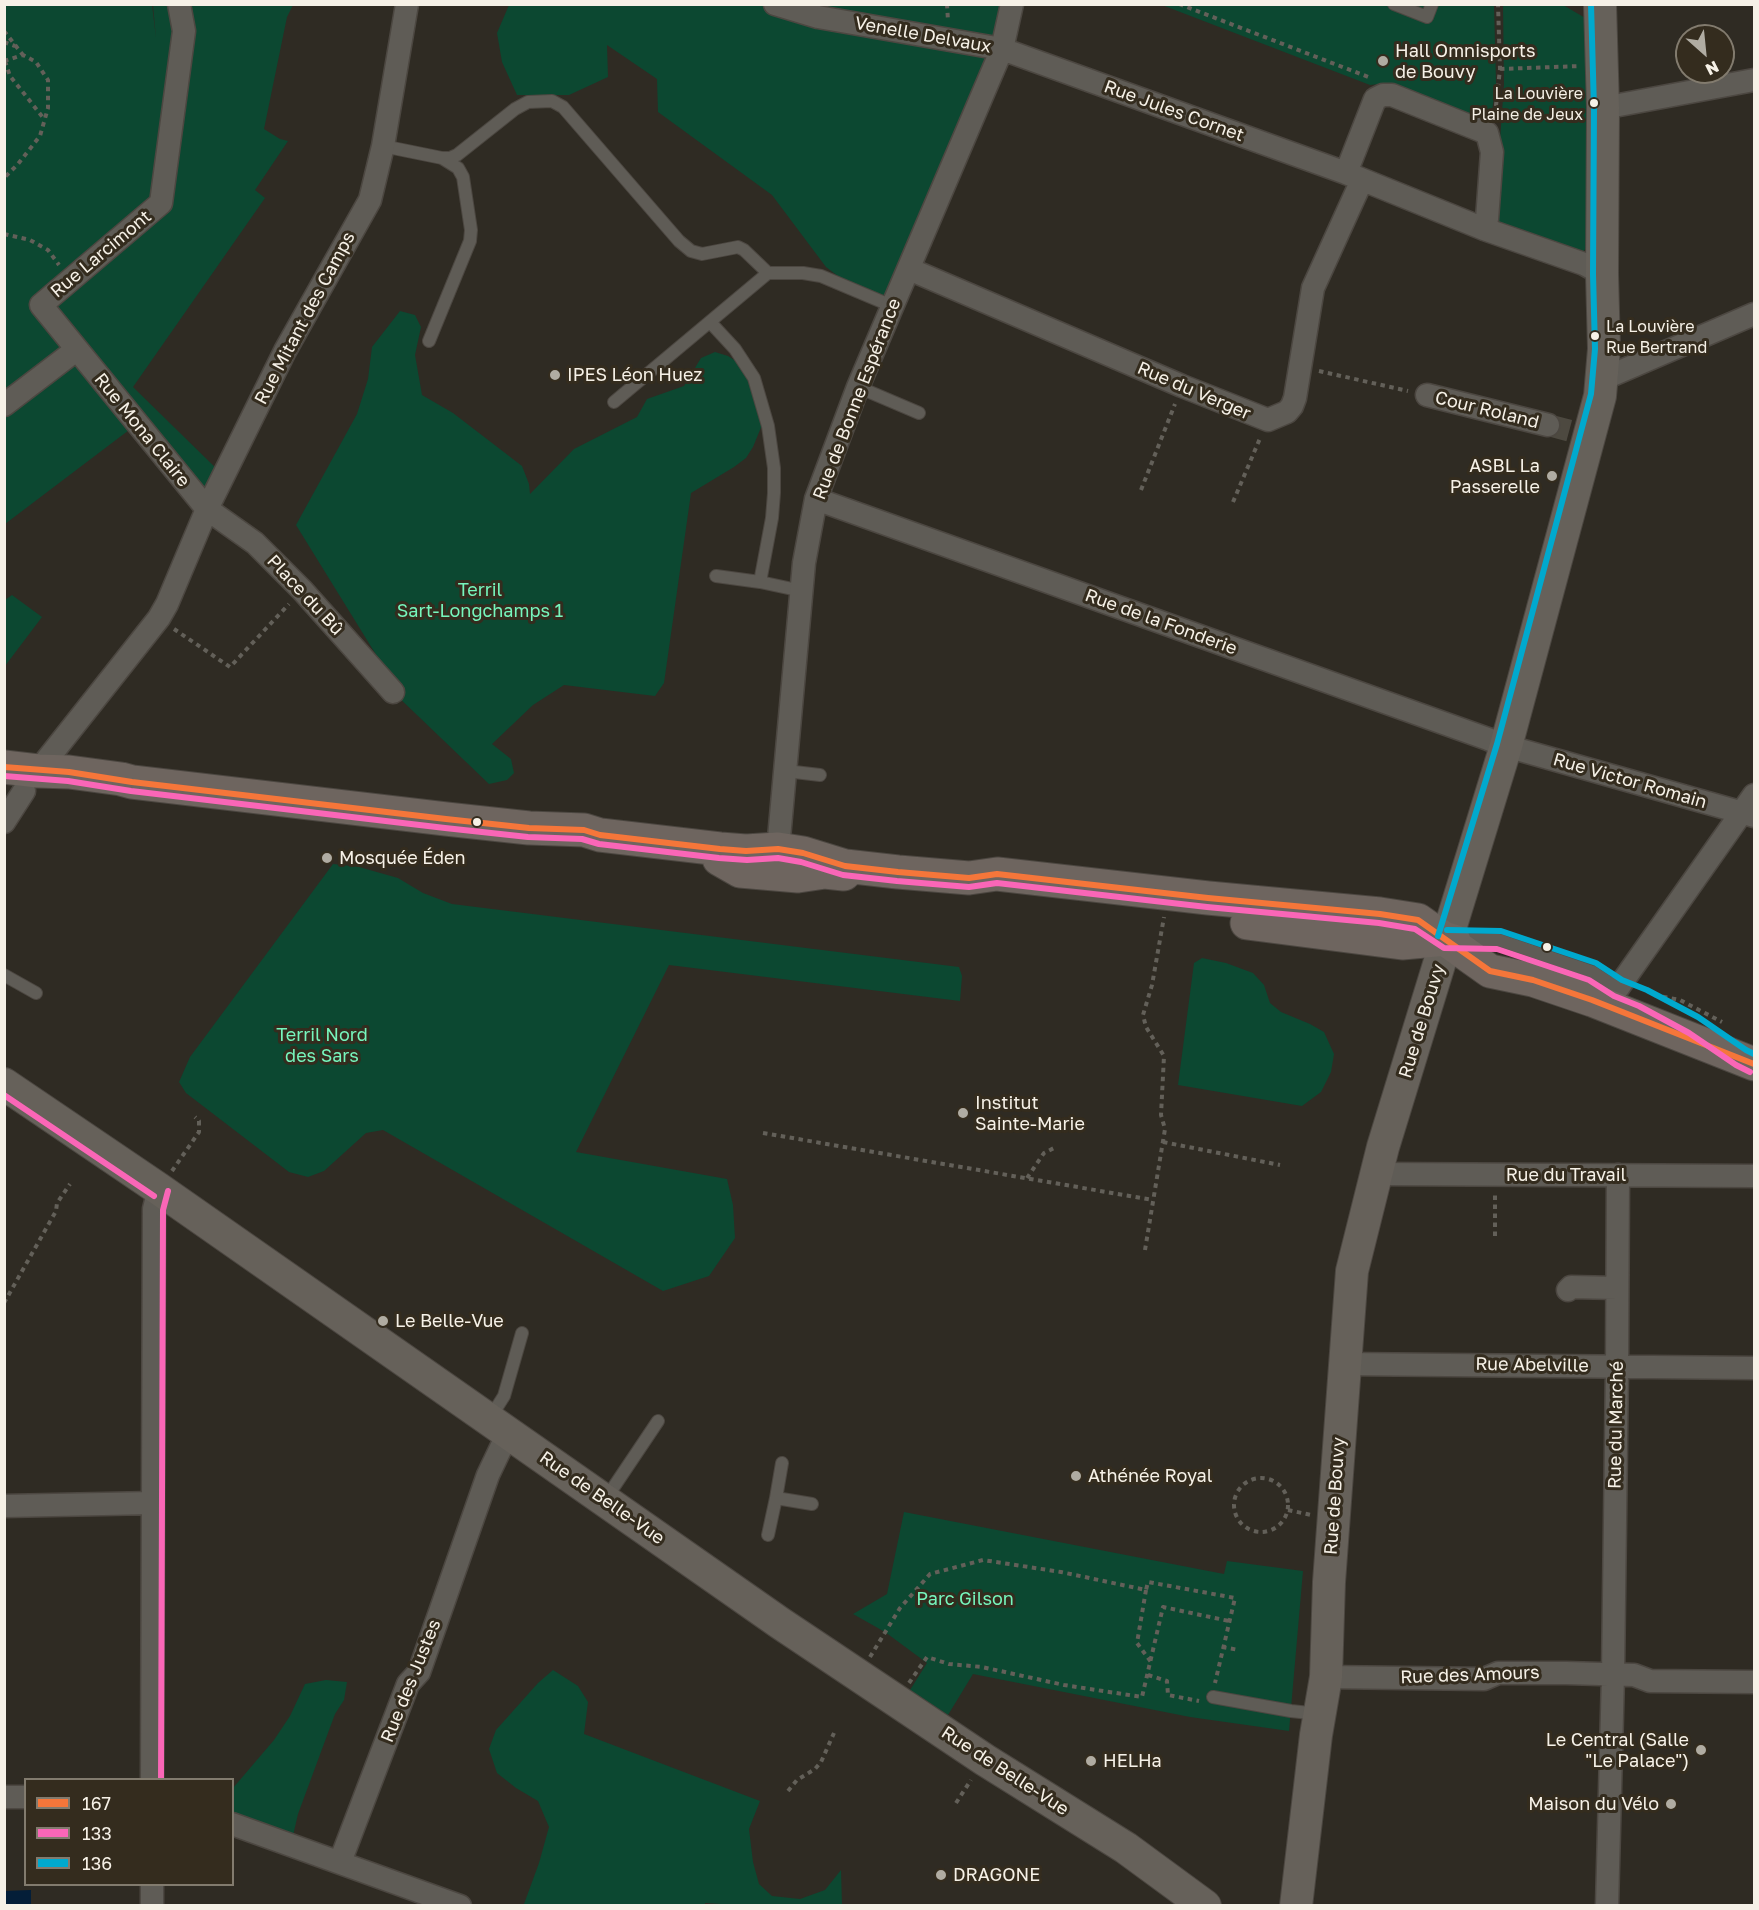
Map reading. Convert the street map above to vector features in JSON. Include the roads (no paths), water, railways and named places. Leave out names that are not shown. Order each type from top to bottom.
[{"type":"main road","points":[[15,779],[69,772],[121,778],[132,782],[435,818],[530,828],[584,830],[600,835],[720,849],[746,851],[778,849],[803,853],[845,866],[969,878],[997,874],[1380,914],[1418,920],[1490,970],[1605,994],[1748,1061]]},
{"type":"main road","points":[[15,779],[97,798],[119,795],[722,860],[740,871],[798,876],[825,872],[1402,943],[1447,939]]},
{"type":"street","name":"Rue Larcimont","points":[[76,350],[41,305],[161,203],[184,31],[179,4]]},
{"type":"street","name":"Rue Mitant des Camps","points":[[4,822],[15,779],[159,618],[207,509],[285,351],[370,200],[383,146],[407,4]]},
{"type":"street","name":"Venelle Delvaux","points":[[775,4],[818,17],[1002,49]]},
{"type":"street","name":"Rue de Bonne Espérance","points":[[778,849],[804,563],[816,499],[858,387],[1002,49],[1012,4]]},
{"type":"street","name":"Rue de Bouvy","points":[[1296,1905],[1326,1677],[1329,1582],[1342,1379],[1352,1271],[1383,1147],[1506,746],[1581,434],[1603,379],[1603,108],[1602,65],[1596,6]]},
{"type":"street","name":"Rue Jules Cornet","points":[[1002,49],[1354,177],[1484,229],[1584,264],[1602,274]]},
{"type":"street","points":[[1603,108],[1755,80]]},
{"type":"street","points":[[1354,177],[1375,99],[1383,95],[1392,95],[1487,133],[1492,152],[1487,219],[1484,229]]},
{"type":"street","name":"Rue du Verger","points":[[909,269],[1182,386],[1268,420],[1287,412],[1292,406],[1313,288],[1354,177]]},
{"type":"street","points":[[1603,379],[1755,314]]},
{"type":"street","points":[[4,405],[76,350]]},
{"type":"street","name":"Rue Mona Claire","points":[[76,350],[207,509]]},
{"type":"street","name":"Cour Roland","points":[[1426,395],[1548,425]]},
{"type":"street","name":"Rue de la Fonderie","points":[[816,499],[1506,746]]},
{"type":"street","name":"Place du Bû","points":[[207,509],[255,543],[302,590],[393,692]]},
{"type":"street","name":"Rue Victor Romain","points":[[1506,746],[1750,808]]},
{"type":"street","points":[[1605,994],[1644,954],[1750,808]]},
{"type":"street","points":[[722,860],[761,863],[768,861],[778,849]]},
{"type":"street","name":"Rue de Belle-Vue","points":[[4,1084],[859,1675],[985,1760],[1126,1848],[1205,1905]]},
{"type":"street","name":"Rue du Travail","points":[[1377,1174],[1755,1176]]},
{"type":"street","name":"Rue du Marché","points":[[1606,1905],[1613,1675],[1618,1175]]},
{"type":"street","points":[[152,1778],[154,1209],[159,1189]]},
{"type":"street","points":[[1568,1290],[1571,1287],[1617,1288]]},
{"type":"street","name":"Rue Abelville","points":[[1345,1364],[1755,1368]]},
{"type":"street","name":"Rue des Justes","points":[[340,1862],[408,1684],[419,1672],[488,1475],[499,1426]]},
{"type":"street","points":[[4,1506],[153,1503]]},
{"type":"street","name":"Rue des Amours","points":[[1326,1677],[1484,1678],[1498,1672],[1634,1675],[1650,1681],[1755,1682]]},
{"type":"street","points":[[4,1797],[24,1797]]},
{"type":"street","points":[[234,1825],[460,1905]]},
{"type":"street","points":[[152,1886],[152,1905]]},
{"type":"lane","points":[[1394,4],[1427,17],[1432,4]]},
{"type":"lane","points":[[442,158],[457,155],[515,109],[528,102],[552,100],[563,106],[679,241],[691,251],[702,254],[738,247],[768,273]]},
{"type":"lane","points":[[383,146],[442,158],[458,168],[463,177],[471,230],[470,241],[429,341]]},
{"type":"lane","points":[[614,402],[768,273],[803,273],[821,276],[892,306]]},
{"type":"lane","points":[[710,322],[739,355],[754,378],[768,426],[774,468],[774,493],[772,518],[760,582]]},
{"type":"lane","points":[[858,387],[919,413]]},
{"type":"lane","points":[[716,576],[802,591]]},
{"type":"lane","points":[[786,771],[820,775]]},
{"type":"lane","points":[[957,888],[998,883],[1024,887],[1034,886],[1035,879]]},
{"type":"lane","points":[[4,975],[36,993]]},
{"type":"lane","points":[[499,1426],[504,1396],[522,1333]]},
{"type":"lane","points":[[605,1500],[658,1421]]},
{"type":"lane","points":[[768,1535],[782,1463]]},
{"type":"lane","points":[[776,1498],[812,1504]]},
{"type":"lane","points":[[1213,1697],[1291,1712],[1320,1714]]},
{"type":"water","points":[[31,1890],[31,1904],[5,1905],[5,1891]]},
{"type":"tunnel","points":[[1548,425],[1574,432]]},
{"type":"place","name":"Hall Omnisports de Bouvy","points":[[1383,61]]},
{"type":"place","name":"La Louvière Plaine de Jeux","points":[[1594,103]]},
{"type":"place","name":"La Louvière Rue Bertrand","points":[[1595,336]]},
{"type":"place","name":"IPES Léon Huez","points":[[555,375]]},
{"type":"place","name":"ASBL La Passerelle","points":[[1552,476]]},
{"type":"place","name":"Mosquée Éden","points":[[327,858]]},
{"type":"place","name":"Institut Sainte-Marie","points":[[963,1113]]},
{"type":"place","name":"Le Belle-Vue","points":[[383,1321]]},
{"type":"place","name":"Athénée Royal","points":[[1076,1476]]},
{"type":"place","name":"Le Central (Salle \"Le Palace\")","points":[[1701,1750]]},
{"type":"place","name":"HELHa","points":[[1091,1761]]},
{"type":"place","name":"Maison du Vélo","points":[[1671,1804]]},
{"type":"place","name":"DRAGONE","points":[[941,1875]]},
{"type":"park label","name":"Terril Sart-Longchamps 1","points":[[480,600]]},
{"type":"park label","name":"Terril Nord des Sars","points":[[322,1045]]},
{"type":"park label","name":"Parc Gilson","points":[[965,1599]]}]
